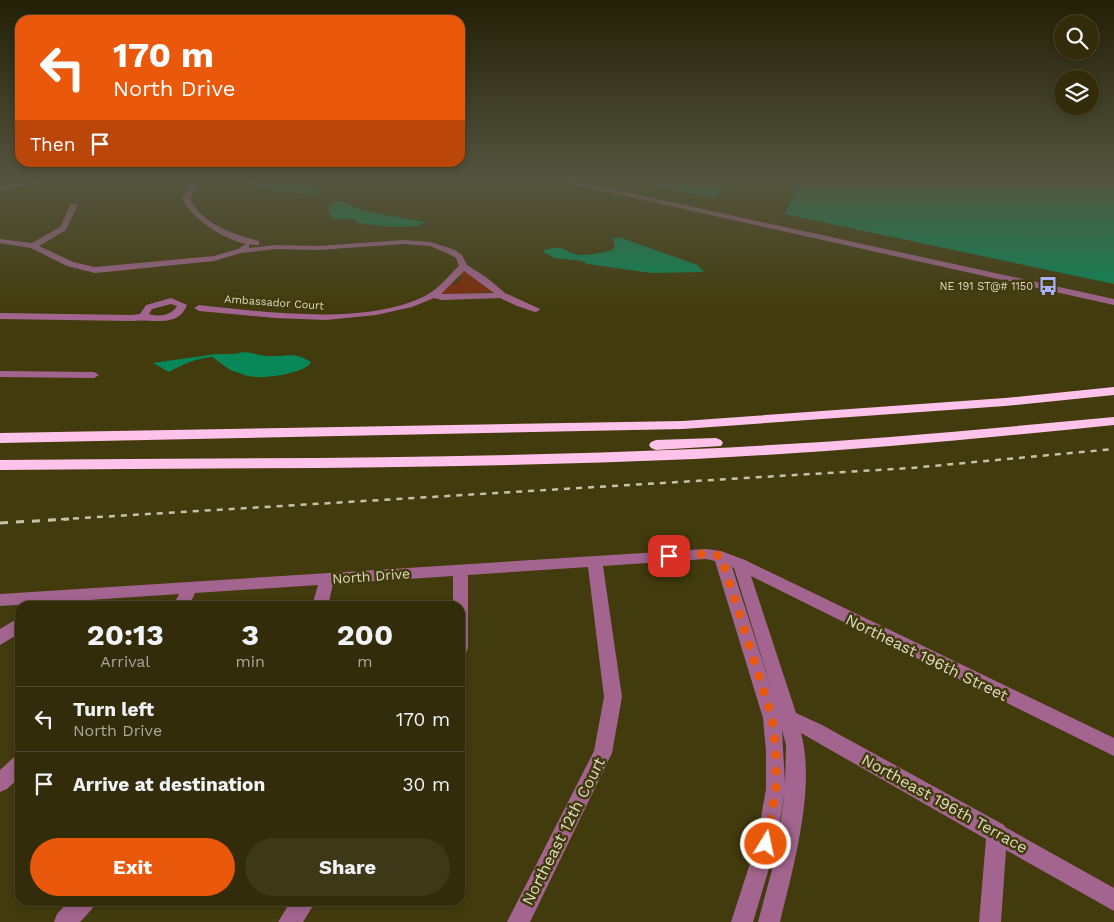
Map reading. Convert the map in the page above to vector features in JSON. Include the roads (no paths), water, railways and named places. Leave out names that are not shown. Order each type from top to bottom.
[{"type":"highway","points":[[0,438],[683,425],[1005,402],[1114,391]]},
{"type":"highway","points":[[0,446],[621,435],[878,422],[1114,400]]},
{"type":"highway","points":[[0,458],[502,450],[730,443],[990,425],[1114,412]]},
{"type":"highway","points":[[943,437],[1114,417]]},
{"type":"highway","points":[[0,465],[448,461],[695,454],[943,437],[1114,421]]},
{"type":"street","points":[[33,246],[63,228],[65,224]]},
{"type":"street","points":[[209,224],[248,241],[275,247]]},
{"type":"street","points":[[762,224],[1114,302]]},
{"type":"street","points":[[0,241],[33,246],[70,264],[95,270],[194,261],[241,251],[275,247],[318,248],[418,242],[443,247],[452,252],[459,257],[464,267],[483,279],[502,295],[535,309]]},
{"type":"street","points":[[241,251],[248,241]]},
{"type":"street","name":"Ambassador Court","points":[[199,308],[316,318],[390,310],[434,295],[464,267]]},
{"type":"street","name":"Ambassador Court","points":[[434,295],[442,297],[502,295]]},
{"type":"street","points":[[0,316],[132,318],[146,316]]},
{"type":"street","points":[[0,374],[94,375]]},
{"type":"street","name":"North Drive","points":[[0,600],[48,601],[190,588],[706,554],[721,556],[740,564]]},
{"type":"street","points":[[721,556],[781,718],[795,746],[795,797],[786,855],[769,922]]},
{"type":"street","name":"Northeast 12th Court","points":[[518,922],[604,753],[613,697],[595,561]]},
{"type":"street","points":[[740,564],[781,718],[776,751],[776,789],[766,844],[742,922]]},
{"type":"street","name":"Northeast 196th Street","points":[[740,564],[1114,748]]},
{"type":"street","points":[[461,570],[461,601]]},
{"type":"street","points":[[321,601],[327,579]]},
{"type":"street","points":[[184,601],[190,588]]},
{"type":"street","points":[[0,638],[15,628]]},
{"type":"street","name":"Northeast 196th Terrace","points":[[781,718],[816,731],[1114,900]]},
{"type":"street","points":[[0,782],[15,769]]},
{"type":"street","points":[[990,922],[997,832]]},
{"type":"street","points":[[65,922],[79,906]]},
{"type":"street","points":[[289,922],[301,906]]},
{"type":"railway","points":[[49,520],[911,468],[1114,449]]},
{"type":"railway","points":[[0,523],[69,519]]},
{"type":"place","name":"NE 191 ST@# 1150","points":[[1048,286]]}]
